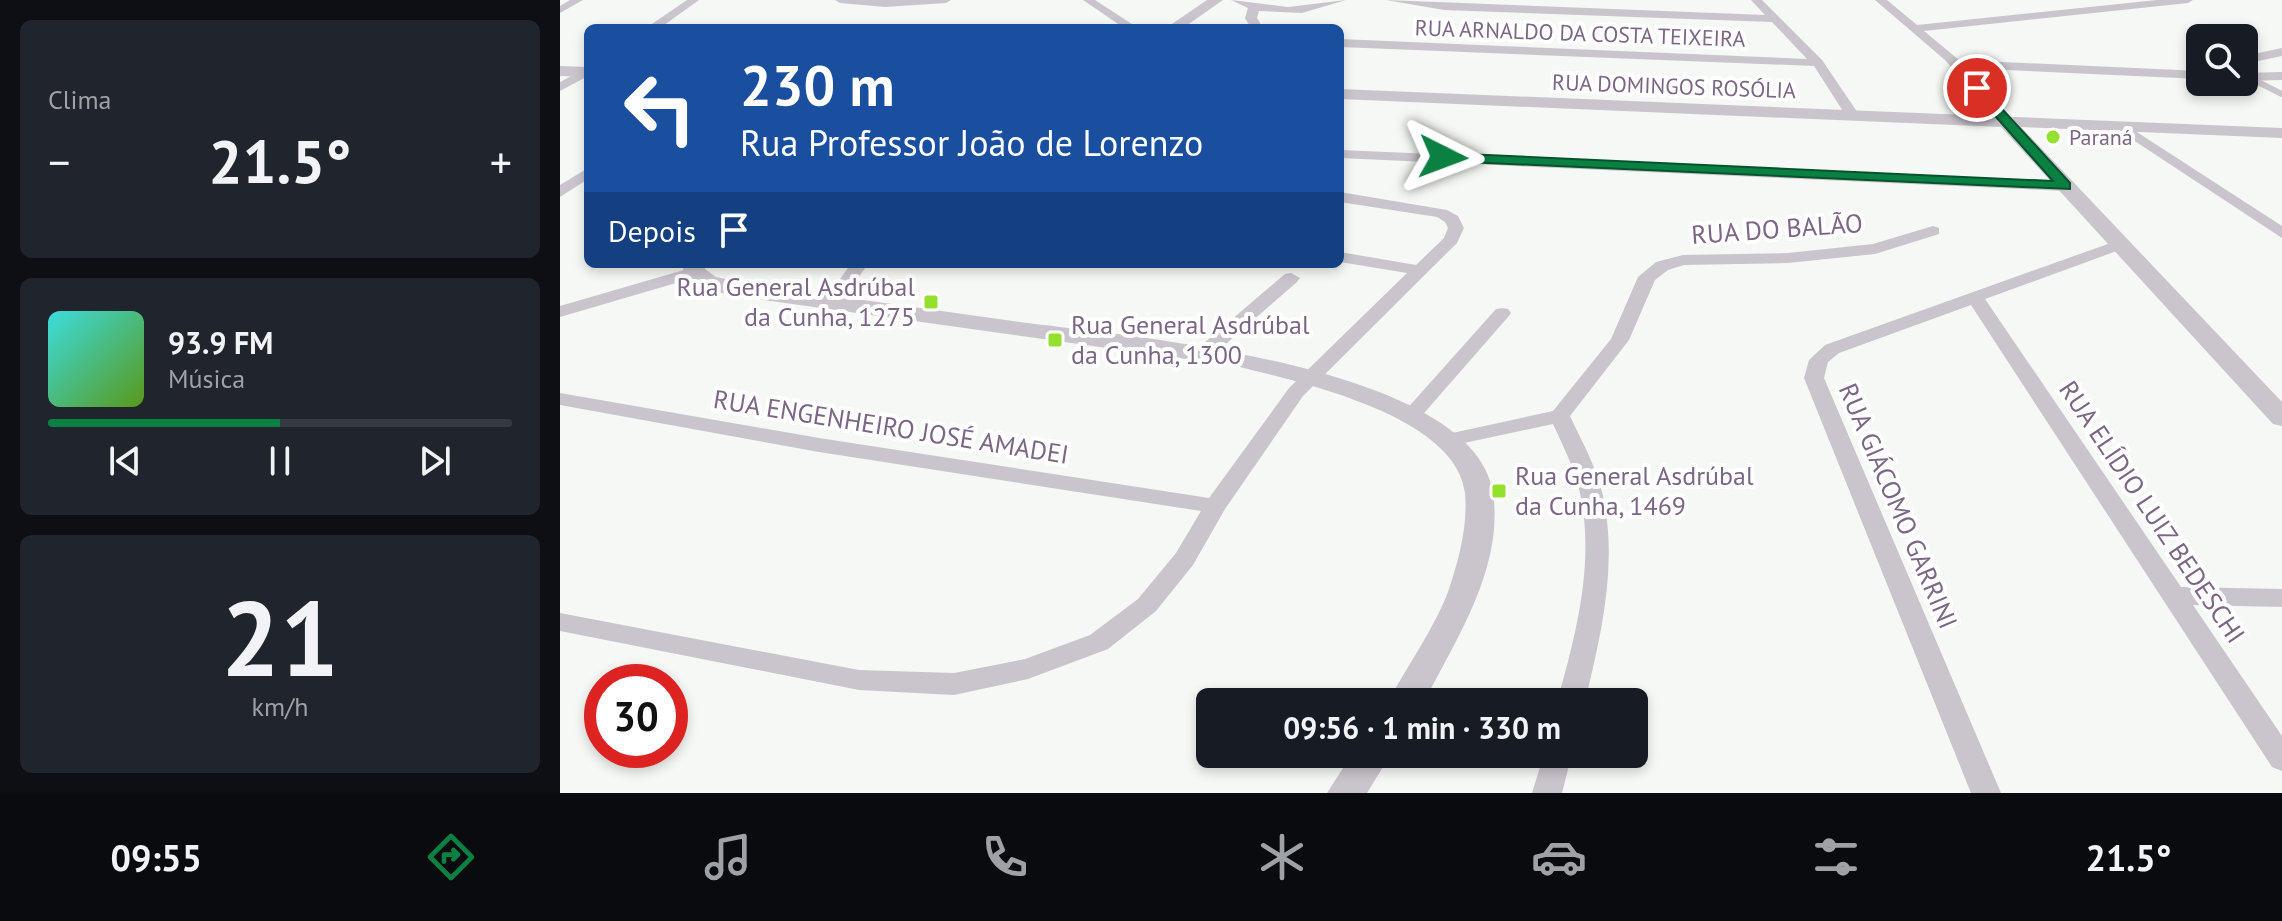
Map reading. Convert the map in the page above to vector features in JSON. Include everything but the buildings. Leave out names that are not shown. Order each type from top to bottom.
[{"type":"street","points":[[560,10],[578,0]]},
{"type":"street","points":[[658,24],[694,0]]},
{"type":"street","points":[[840,0],[885,4],[946,0]]},
{"type":"street","points":[[1088,0],[1126,24]]},
{"type":"street","points":[[1179,24],[1216,0]]},
{"type":"street","points":[[1236,0],[1254,8],[1307,9],[1341,0]]},
{"type":"street","points":[[1391,0],[1403,4],[1459,7],[1775,19]]},
{"type":"street","points":[[1756,0],[1818,63],[1853,116]]},
{"type":"street","points":[[1880,0],[1956,64],[2119,245],[2282,418]]},
{"type":"street","points":[[1916,28],[2188,0]]},
{"type":"street","points":[[1254,8],[1251,18],[1255,24]]},
{"type":"street","name":"RUA ARNALDO DA COSTA TEIXEIRA","points":[[1344,43],[1818,63]]},
{"type":"street","points":[[2258,57],[2282,52]]},
{"type":"street","points":[[1956,64],[2186,73]]},
{"type":"street","points":[[560,71],[584,71]]},
{"type":"street","points":[[560,87],[584,73]]},
{"type":"street","points":[[2258,77],[2282,76]]},
{"type":"street","name":"RUA DOMINGOS ROSÓLIA","points":[[1344,94],[2126,129],[2282,133]]},
{"type":"street","points":[[2126,129],[2282,233]]},
{"type":"street","points":[[1344,154],[2065,186]]},
{"type":"street","points":[[560,192],[584,175]]},
{"type":"street","points":[[560,622],[859,680],[954,684],[1028,669],[1099,642],[1147,605],[1185,559],[1215,506],[1309,377],[1451,240],[1456,228],[1452,219],[1421,207],[1344,197]]},
{"type":"street","name":"RUA DO BALÃO","points":[[1560,416],[1620,340],[1647,277],[1662,266],[1683,260],[1788,258],[1875,249],[1933,231]]},
{"type":"street","name":"RUA GIÁCOMO GARRINI","points":[[1986,793],[1814,378],[1819,360],[1832,349],[2119,245]]},
{"type":"street","points":[[1344,258],[1418,270]]},
{"type":"street","points":[[560,312],[693,268],[709,282],[723,285],[1204,353],[1309,377],[1376,400],[1411,416],[1450,440],[1466,461],[1479,491],[1479,531],[1464,592],[1413,688]]},
{"type":"street","points":[[832,302],[857,268]]},
{"type":"street","points":[[1204,353],[1291,278]]},
{"type":"street","name":"RUA ELÍDIO LUIZ BEDESCHI","points":[[1975,297],[2282,759]]},
{"type":"street","points":[[1411,416],[1502,313]]},
{"type":"street","name":"RUA ENGENHEIRO JOSÉ AMADEI","points":[[560,399],[804,442],[1215,506]]},
{"type":"street","points":[[1450,440],[1560,416],[1591,494],[1597,550],[1591,626],[1575,688]]},
{"type":"street","points":[[2173,596],[2282,598]]},
{"type":"street","points":[[1346,793],[1363,768]]},
{"type":"street","points":[[1547,793],[1554,768]]},
{"type":"lane","points":[[2258,83],[2282,94]]},
{"type":"place","name":"Paraná","points":[[2053,137]]},
{"type":"place","name":"Rua General Asdrúbal da Cunha, 1275","points":[[931,302]]},
{"type":"place","name":"Rua General Asdrúbal da Cunha, 1300","points":[[1055,340]]},
{"type":"place","name":"Rua General Asdrúbal da Cunha, 1469","points":[[1499,491]]},
{"type":"route","points":[[1443,157],[2065,186],[1977,88]]}]
